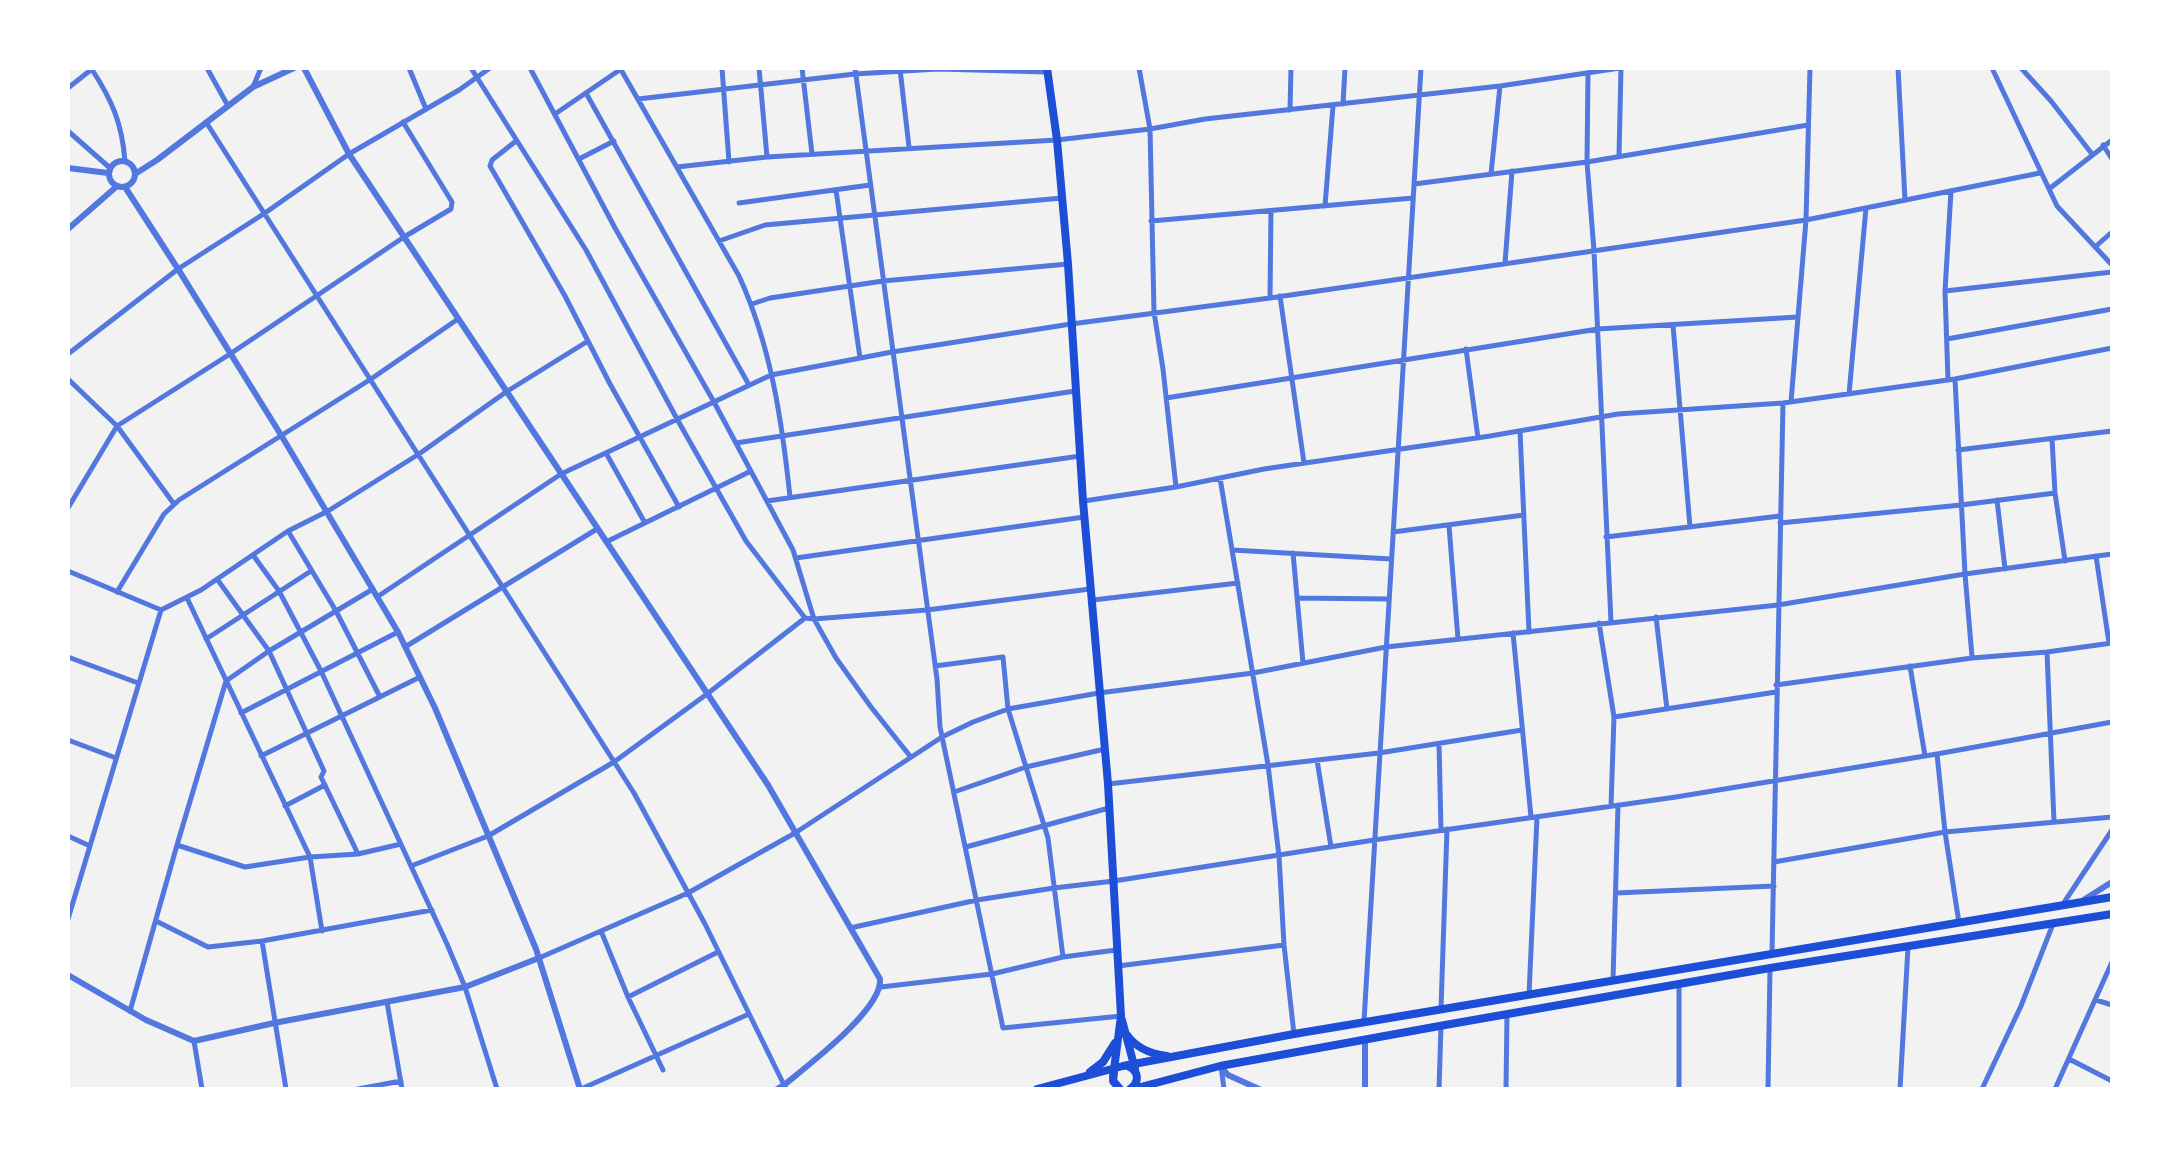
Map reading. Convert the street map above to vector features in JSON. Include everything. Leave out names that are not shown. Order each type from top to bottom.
[{"type":"main road","points":[[1048,70],[1068,264],[1083,501],[1108,784],[1122,1032],[1135,1082]]},
{"type":"main road","points":[[1135,1082],[1175,1058],[1294,1034],[2112,897]]},
{"type":"main road","points":[[1135,1082],[1770,968],[2112,914]]},
{"type":"main road","points":[[1122,1032],[1147,1052],[1175,1058]]},
{"type":"main road","points":[[1081,1078],[1103,1062],[1122,1032]]},
{"type":"main road","points":[[1116,1078],[1122,1032]]},
{"type":"main road","points":[[1037,1089],[1081,1078],[1116,1078],[1131,1067],[1135,1082]]},
{"type":"main road","points":[[1149,1089],[1165,1079]]},
{"type":"street","points":[[68,88],[92,68],[117,114],[125,161]]},
{"type":"street","points":[[207,68],[228,106]]},
{"type":"street","points":[[253,87],[261,68]]},
{"type":"street","points":[[68,229],[116,187],[132,183],[135,174],[253,87],[294,68]]},
{"type":"street","points":[[206,122],[634,793],[718,952],[782,1088],[870,1007],[881,987],[880,979],[768,785],[349,154],[304,68]]},
{"type":"street","points":[[409,68],[426,109]]},
{"type":"street","points":[[471,68],[586,250],[746,541],[805,618]]},
{"type":"street","points":[[68,354],[178,269],[349,154],[490,68]]},
{"type":"street","points":[[530,68],[767,501],[796,558],[814,619],[845,671],[910,756]]},
{"type":"street","points":[[722,68],[729,162]]},
{"type":"street","points":[[759,68],[767,157]]},
{"type":"street","points":[[802,68],[812,154]]},
{"type":"street","points":[[1139,68],[1150,129],[1154,312],[1176,487]]},
{"type":"street","points":[[1290,110],[1291,68]]},
{"type":"street","points":[[1343,104],[1345,68]]},
{"type":"street","points":[[1364,1022],[1421,68]]},
{"type":"street","points":[[677,167],[767,157],[1057,140],[1205,119],[1500,86],[1620,68],[1619,156]]},
{"type":"street","points":[[1791,402],[1806,220],[1810,68]]},
{"type":"street","points":[[1898,68],[1905,200]]},
{"type":"street","points":[[1992,68],[2057,206],[2112,265]]},
{"type":"street","points":[[2021,68],[2092,154]]},
{"type":"street","points":[[555,114],[620,69],[752,304],[764,338],[783,437],[790,497]]},
{"type":"street","points":[[900,70],[909,147]]},
{"type":"street","points":[[638,99],[855,71],[1048,70]]},
{"type":"street","points":[[855,71],[942,737],[1003,1028],[1121,1016]]},
{"type":"street","points":[[1592,71],[1587,162],[1611,622]]},
{"type":"street","points":[[1491,174],[1500,86]]},
{"type":"street","points":[[586,93],[749,385]]},
{"type":"street","points":[[1325,206],[1333,106]]},
{"type":"street","points":[[68,508],[117,426],[451,209],[452,202],[403,122]]},
{"type":"street","points":[[1414,184],[1587,162],[1808,125]]},
{"type":"street","points":[[68,131],[109,170],[110,181],[116,187]]},
{"type":"street","points":[[2049,189],[2112,140]]},
{"type":"street","points":[[516,141],[492,160],[490,166],[565,296],[679,507]]},
{"type":"street","points":[[579,160],[614,141]]},
{"type":"street","points":[[2103,145],[2112,159]]},
{"type":"street","points":[[109,170],[116,162],[125,161],[132,166],[135,174]]},
{"type":"street","points":[[68,168],[109,170]]},
{"type":"street","points":[[1505,263],[1512,171]]},
{"type":"street","points":[[377,597],[561,474],[771,375],[1071,324],[1806,220],[2040,173]]},
{"type":"street","points":[[739,203],[870,185]]},
{"type":"street","points":[[125,187],[328,511],[398,632],[435,708],[539,958],[580,1089],[749,1014]]},
{"type":"street","points":[[836,190],[860,358]]},
{"type":"street","points":[[1951,191],[1945,291],[1947,339],[1972,658]]},
{"type":"street","points":[[719,241],[765,225],[1062,198]]},
{"type":"street","points":[[1151,221],[1413,198]]},
{"type":"street","points":[[1849,394],[1866,208]]},
{"type":"street","points":[[1270,298],[1271,211]]},
{"type":"street","points":[[2095,247],[2112,232]]},
{"type":"street","points":[[752,304],[770,298],[883,281],[1068,264]]},
{"type":"street","points":[[1945,291],[2112,272]]},
{"type":"street","points":[[1280,296],[1304,463]]},
{"type":"street","points":[[1947,339],[2112,309]]},
{"type":"street","points":[[1166,398],[1598,329],[1798,317]]},
{"type":"street","points":[[117,592],[164,514],[174,504],[371,379],[458,319]]},
{"type":"street","points":[[1673,324],[1690,527]]},
{"type":"street","points":[[68,571],[161,610],[187,598],[288,531],[328,511],[419,454],[506,392],[588,341]]},
{"type":"street","points":[[1083,501],[1618,414],[1783,403],[1952,380],[2112,348]]},
{"type":"street","points":[[1466,349],[1478,438]]},
{"type":"street","points":[[68,379],[117,426],[174,504]]},
{"type":"street","points":[[736,443],[1076,391]]},
{"type":"street","points":[[1772,953],[1783,403]]},
{"type":"street","points":[[1520,431],[1529,632]]},
{"type":"street","points":[[1958,450],[2112,431]]},
{"type":"street","points":[[2052,439],[2055,493],[2065,561]]},
{"type":"street","points":[[606,453],[645,523]]},
{"type":"street","points":[[767,501],[1080,456]]},
{"type":"street","points":[[606,542],[751,471]]},
{"type":"street","points":[[1220,478],[1268,765],[1294,1034]]},
{"type":"street","points":[[1606,537],[1690,527],[1961,505],[2055,493]]},
{"type":"street","points":[[1997,500],[2005,569]]},
{"type":"street","points":[[1393,532],[1524,515]]},
{"type":"street","points":[[796,558],[1085,517]]},
{"type":"street","points":[[1449,526],[1458,639]]},
{"type":"street","points":[[405,647],[597,529]]},
{"type":"street","points":[[288,531],[336,611],[380,697]]},
{"type":"street","points":[[1232,550],[1391,559]]},
{"type":"street","points":[[1293,553],[1303,663]]},
{"type":"street","points":[[68,975],[130,1011],[194,1041],[465,987],[688,893],[795,833],[942,737],[1008,709],[1099,693],[1253,673],[1386,647],[1778,605],[1965,574],[2112,554]]},
{"type":"street","points":[[253,555],[279,591],[321,671],[432,910],[465,987],[497,1089]]},
{"type":"street","points":[[1776,685],[2110,643],[2096,556]]},
{"type":"street","points":[[206,639],[311,571]]},
{"type":"street","points":[[217,579],[269,651],[324,771],[321,777],[358,854]]},
{"type":"street","points":[[1092,600],[1238,583]]},
{"type":"street","points":[[130,1011],[226,681],[269,651],[373,589]]},
{"type":"street","points":[[411,866],[488,836],[614,762],[805,618],[927,610],[1091,589]]},
{"type":"street","points":[[187,598],[310,857],[322,931]]},
{"type":"street","points":[[1297,598],[1389,599]]},
{"type":"street","points":[[68,919],[161,610]]},
{"type":"street","points":[[1656,617],[1667,709]]},
{"type":"street","points":[[1599,623],[1614,717],[1616,893],[1613,980]]},
{"type":"street","points":[[241,713],[398,632]]},
{"type":"street","points":[[1513,633],[1534,817],[1529,995]]},
{"type":"street","points":[[2047,652],[2054,822]]},
{"type":"street","points":[[68,657],[139,683]]},
{"type":"street","points":[[935,666],[1003,657],[1008,709],[1048,838],[1063,957]]},
{"type":"street","points":[[1910,666],[1925,756]]},
{"type":"street","points":[[261,756],[420,677]]},
{"type":"street","points":[[1614,717],[1776,692]]},
{"type":"street","points":[[850,928],[977,900],[1615,806],[2112,722]]},
{"type":"street","points":[[1108,784],[1379,753],[1522,730]]},
{"type":"street","points":[[68,740],[116,758]]},
{"type":"street","points":[[1439,744],[1444,830],[1441,1009]]},
{"type":"street","points":[[954,792],[1026,767],[1105,749]]},
{"type":"street","points":[[1937,754],[1959,923]]},
{"type":"street","points":[[1317,760],[1331,847]]},
{"type":"street","points":[[285,806],[325,785]]},
{"type":"street","points":[[966,847],[1109,808]]},
{"type":"street","points":[[1774,862],[1945,832],[2112,817]]},
{"type":"street","points":[[2063,904],[2112,830]]},
{"type":"street","points":[[68,836],[90,846]]},
{"type":"street","points":[[177,845],[245,867],[310,857],[358,854],[401,844]]},
{"type":"street","points":[[2082,901],[2112,882]]},
{"type":"street","points":[[1616,893],[1774,886]]},
{"type":"street","points":[[156,921],[208,947],[262,941],[432,910]]},
{"type":"street","points":[[1982,1089],[2021,1006],[2054,923]]},
{"type":"street","points":[[601,931],[663,1070]]},
{"type":"street","points":[[262,941],[286,1089]]},
{"type":"street","points":[[1118,966],[1284,945]]},
{"type":"street","points":[[1900,1089],[1908,947]]},
{"type":"street","points":[[881,987],[992,974],[1063,957],[1118,949]]},
{"type":"street","points":[[628,997],[718,952]]},
{"type":"street","points":[[2055,1089],[2112,962]]},
{"type":"street","points":[[1768,1089],[1770,968]]},
{"type":"street","points":[[1679,984],[1679,1089]]},
{"type":"street","points":[[2096,1000],[2112,1005]]},
{"type":"street","points":[[387,1002],[402,1089]]},
{"type":"street","points":[[1506,1089],[1507,1014]]},
{"type":"street","points":[[1439,1089],[1441,1025]]},
{"type":"street","points":[[1365,1039],[1365,1089]]},
{"type":"street","points":[[194,1041],[202,1089]]},
{"type":"street","points":[[2069,1059],[2112,1081]]},
{"type":"street","points":[[1220,1066],[1224,1089]]},
{"type":"street","points":[[1220,1066],[1228,1075],[1259,1089]]},
{"type":"street","points":[[358,1089],[401,1081]]}]
